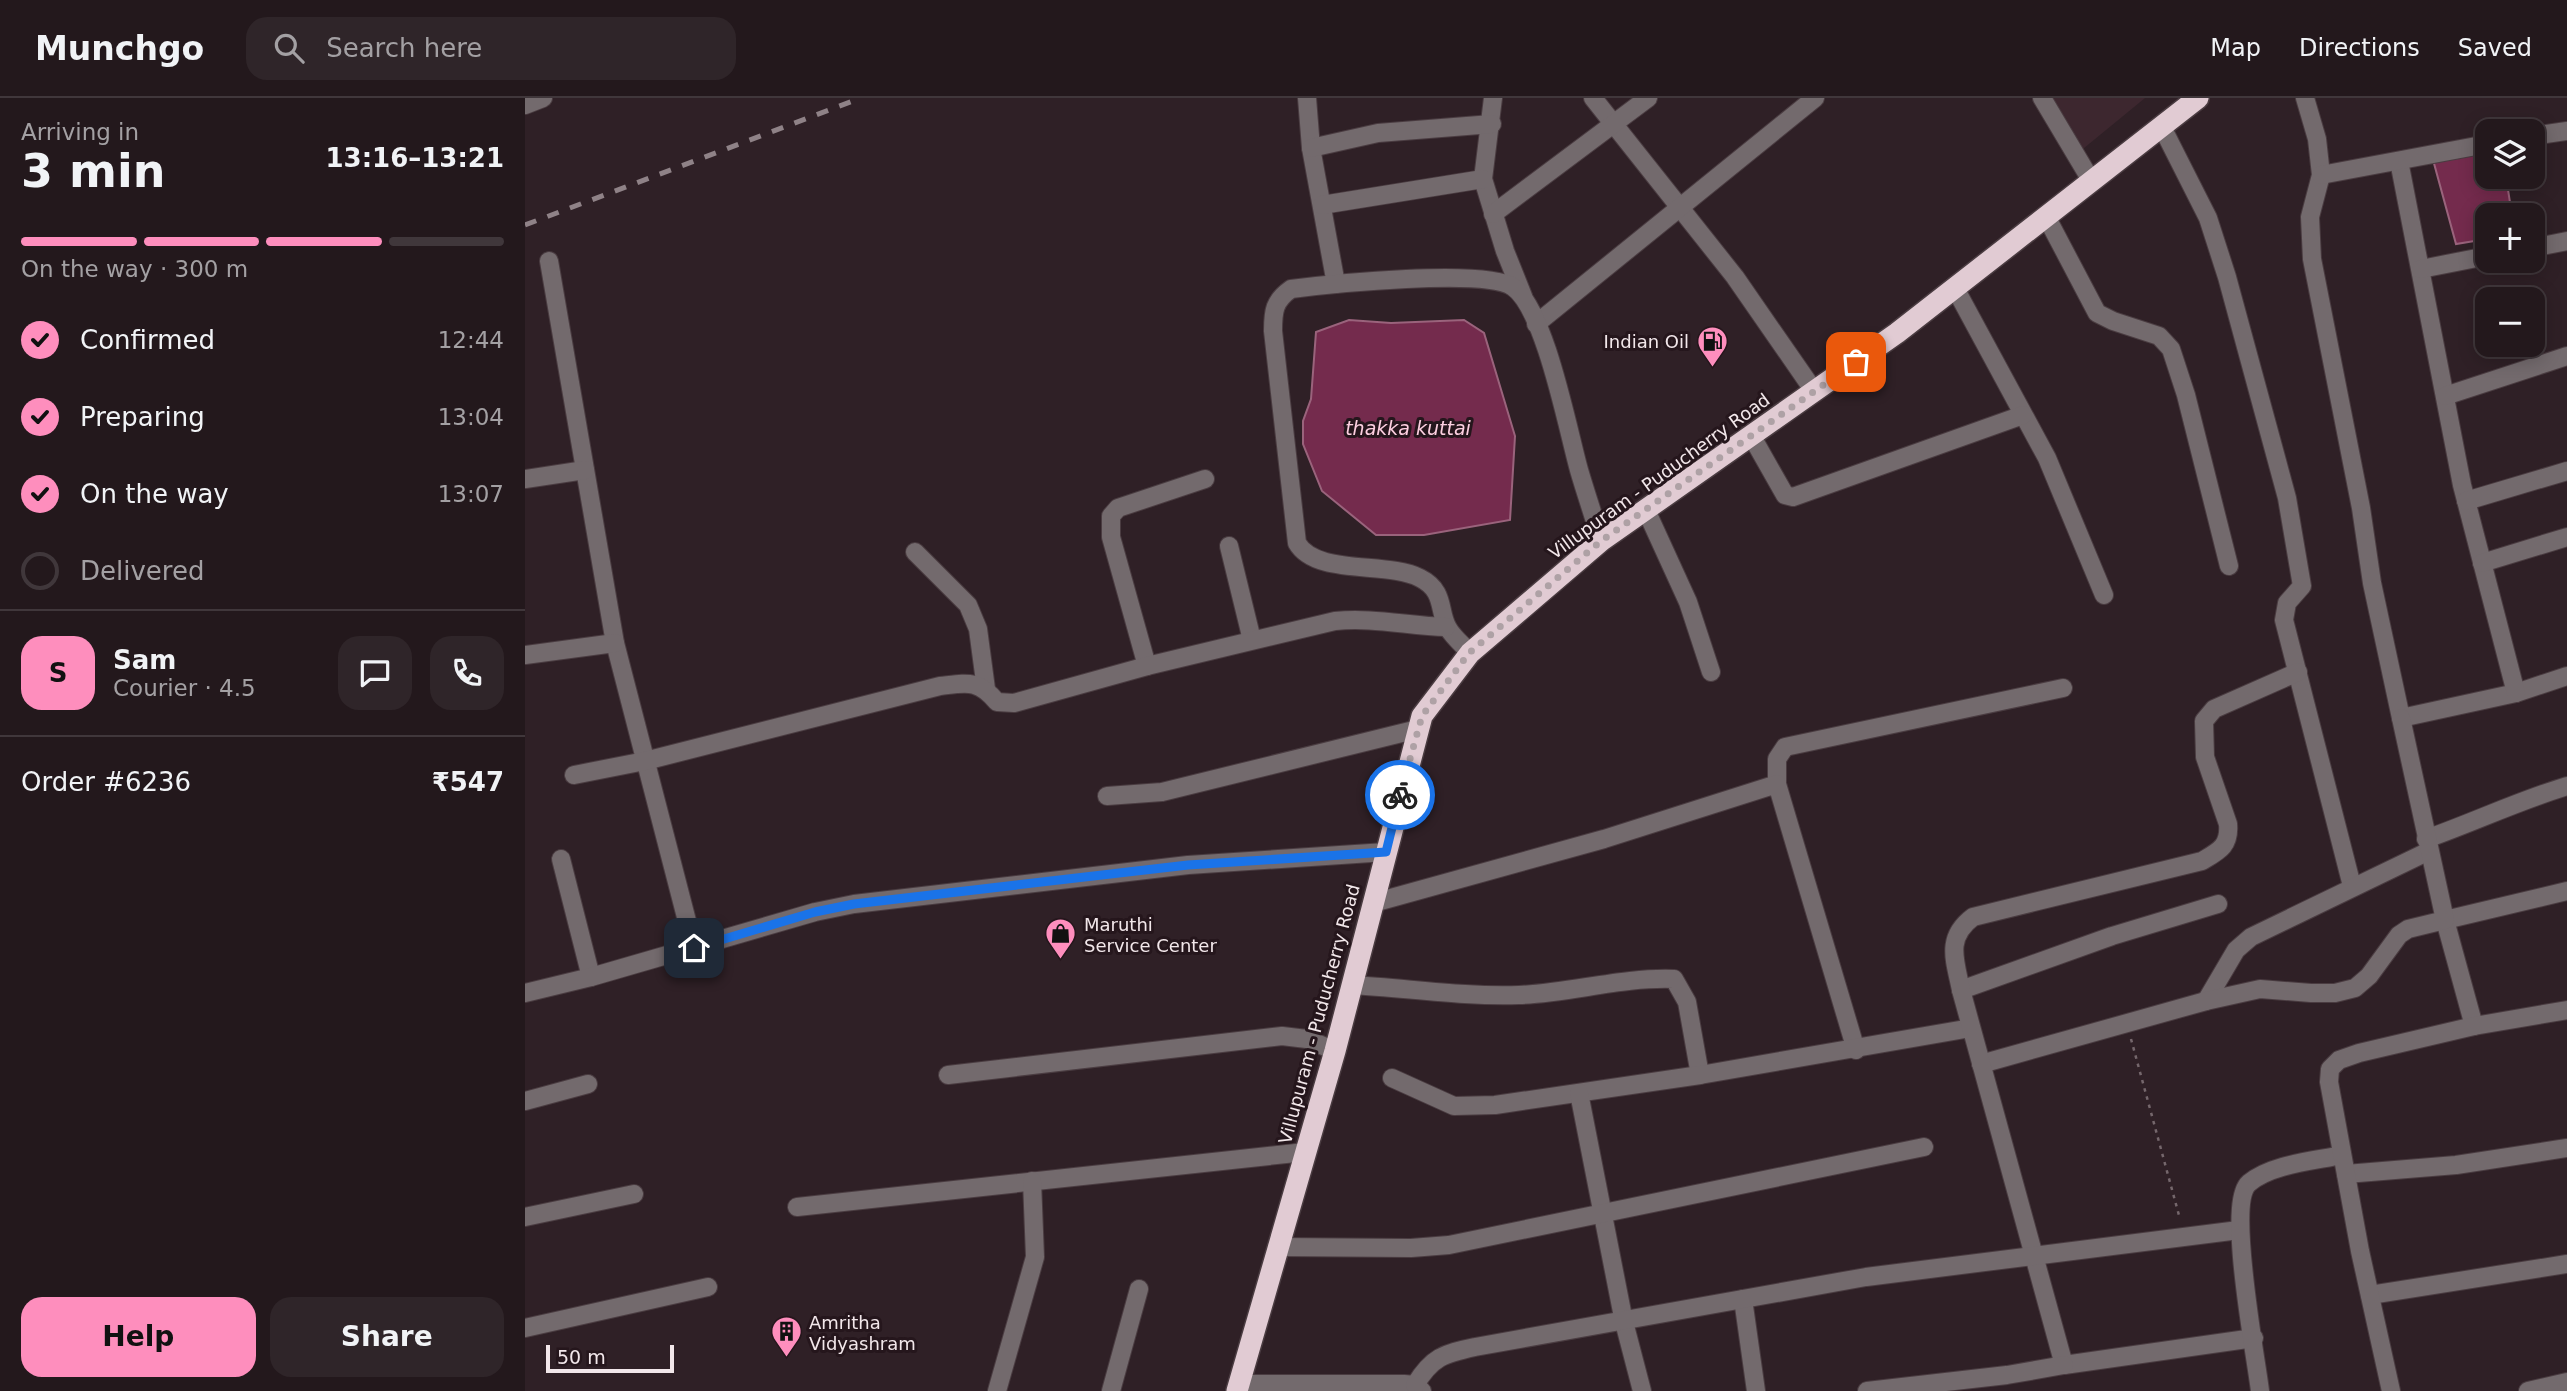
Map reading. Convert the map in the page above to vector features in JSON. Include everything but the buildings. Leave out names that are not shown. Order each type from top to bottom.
[{"type":"highway","name":"Villupuram - Puducherry Road","points":[[1238,1388],[1335,1051],[1422,716],[1469,653],[1601,541],[1955,288],[2199,98]]},
{"type":"street","points":[[525,105],[543,98]]},
{"type":"street","points":[[1307,98],[1311,148],[1336,284]]},
{"type":"street","points":[[1493,98],[1492,124],[1483,179],[1493,214],[1536,324],[1601,541]]},
{"type":"street","points":[[1593,98],[1679,211],[1735,277],[1814,391]]},
{"type":"street","points":[[1493,214],[1648,98]]},
{"type":"street","points":[[1536,324],[1679,211],[1815,98]]},
{"type":"street","points":[[2042,98],[2092,182]]},
{"type":"street","points":[[2305,98],[2317,139],[2321,175],[2310,217],[2312,259],[2372,583],[2427,845],[2474,1026]]},
{"type":"street","points":[[1311,148],[1378,133],[1492,124]]},
{"type":"street","points":[[2162,127],[2208,218],[2227,277],[2287,498],[2302,586],[2287,603],[2284,620],[2353,886]]},
{"type":"street","points":[[2545,134],[2567,131]]},
{"type":"street","points":[[2321,175],[2475,146]]},
{"type":"street","points":[[2399,161],[2466,501],[2516,693]]},
{"type":"street","points":[[1322,205],[1483,179]]},
{"type":"street","points":[[2047,218],[2097,313],[2159,336],[2171,349],[2186,395],[2229,566]]},
{"type":"street","points":[[2545,245],[2567,241]]},
{"type":"street","points":[[2421,269],[2475,258]]},
{"type":"street","points":[[549,261],[615,643],[694,948]]},
{"type":"street","points":[[1469,653],[1446,627],[1444,608],[1435,590],[1420,578],[1376,567],[1318,561],[1303,552],[1297,543],[1277,375],[1273,312],[1278,298],[1291,289],[1411,279],[1487,280],[1512,286],[1526,302]]},
{"type":"street","points":[[1955,288],[2063,491],[2104,595]]},
{"type":"street","points":[[2445,396],[2567,356]]},
{"type":"street","points":[[1751,435],[1785,495],[1793,497],[2023,415]]},
{"type":"street","points":[[525,479],[585,470]]},
{"type":"street","points":[[2466,501],[2567,471]]},
{"type":"street","points":[[1147,666],[1111,537],[1111,516],[1118,508],[1205,479]]},
{"type":"street","points":[[1646,510],[1688,603],[1711,672]]},
{"type":"street","points":[[2481,559],[2567,537]]},
{"type":"street","points":[[1229,546],[1252,640]]},
{"type":"street","points":[[915,552],[968,605],[978,629],[986,689]]},
{"type":"street","points":[[575,775],[645,761],[908,692],[972,683],[986,689],[997,702],[1014,703],[1252,640],[1360,618],[1413,626],[1446,627]]},
{"type":"street","points":[[525,655],[615,643]]},
{"type":"street","points":[[2064,1365],[1961,990],[1954,940],[1960,927],[1973,917],[2202,861],[2222,849],[2229,836],[2228,824],[2206,757],[2204,721],[2214,709],[2298,672]]},
{"type":"street","points":[[2401,718],[2516,693],[2567,676]]},
{"type":"street","points":[[1856,1050],[1777,784],[1777,759],[1785,747],[2063,688]]},
{"type":"street","points":[[1107,796],[1162,792],[1418,729]]},
{"type":"street","points":[[1373,903],[1604,839],[1777,784]]},
{"type":"street","points":[[2206,1001],[2236,950],[2251,937],[2507,805],[2567,786]]},
{"type":"street","points":[[525,993],[694,948],[815,912],[854,904],[1188,865],[1386,852]]},
{"type":"street","points":[[561,859],[590,977]]},
{"type":"street","points":[[1981,1064],[2206,1001],[2260,989],[2335,993],[2355,988],[2369,976],[2399,935],[2408,929],[2567,891]]},
{"type":"street","points":[[1961,990],[2112,936],[2218,904]]},
{"type":"street","points":[[1352,985],[1516,995],[1562,992],[1653,978],[1674,979],[1687,1002],[1700,1075]]},
{"type":"street","points":[[2391,1391],[2342,1155],[2329,1082],[2330,1069],[2339,1060],[2474,1026],[2567,1010]]},
{"type":"street","points":[[1392,1078],[1454,1106],[1495,1105],[1856,1050],[1971,1028]]},
{"type":"street","points":[[948,1075],[1282,1036],[1307,1039],[1335,1051]]},
{"type":"street","points":[[525,1101],[588,1084]]},
{"type":"street","points":[[1579,1093],[1624,1322],[1642,1391]]},
{"type":"street","points":[[1277,1247],[1411,1248],[1449,1245],[1924,1147]]},
{"type":"street","points":[[2346,1174],[2456,1166],[2567,1149]]},
{"type":"street","points":[[797,1207],[1305,1152]]},
{"type":"street","points":[[2260,1391],[2239,1230],[2240,1198],[2247,1185],[2261,1176],[2342,1155]]},
{"type":"street","points":[[997,1391],[1035,1256],[1032,1181]]},
{"type":"street","points":[[525,1217],[634,1194]]},
{"type":"street","points":[[1238,1388],[1418,1388],[1431,1362],[1447,1353],[1866,1277],[2239,1230]]},
{"type":"street","points":[[2370,1295],[2567,1264]]},
{"type":"street","points":[[525,1328],[708,1287]]},
{"type":"street","points":[[1111,1391],[1139,1289]]},
{"type":"street","points":[[1743,1299],[1756,1391]]},
{"type":"street","points":[[1867,1391],[2007,1375],[2254,1338]]},
{"type":"street","points":[[2528,1391],[2567,1382]]},
{"type":"path","points":[[2127,1023],[2185,1235]]},
{"type":"shaded area","points":[[2050,98],[2145,98],[2078,153]]},
{"type":"water","points":[[2475,150],[2475,189],[2508,189],[2510,203],[2475,203],[2475,241],[2456,244],[2432,156]]},
{"type":"water","name":"thakka kuttai","points":[[1349,320],[1391,323],[1464,320],[1484,333],[1515,436],[1510,520],[1424,535],[1376,535],[1322,491],[1303,444],[1303,421],[1311,399],[1316,332]]},
{"type":"railway","points":[[525,225],[861,98]]},
{"type":"way so far","points":[[1400,795],[1422,716],[1469,653],[1601,541],[1856,362]]},
{"type":"place","name":"Indian Oil","points":[[1712,368]]},
{"type":"place","name":"Maruthi Service Center","points":[[1061,961]]},
{"type":"place","name":"Amritha Vidyashram","points":[[786,1359]]},
{"type":"route","points":[[694,948],[815,912],[854,904],[1188,865],[1386,852],[1400,795]]}]
